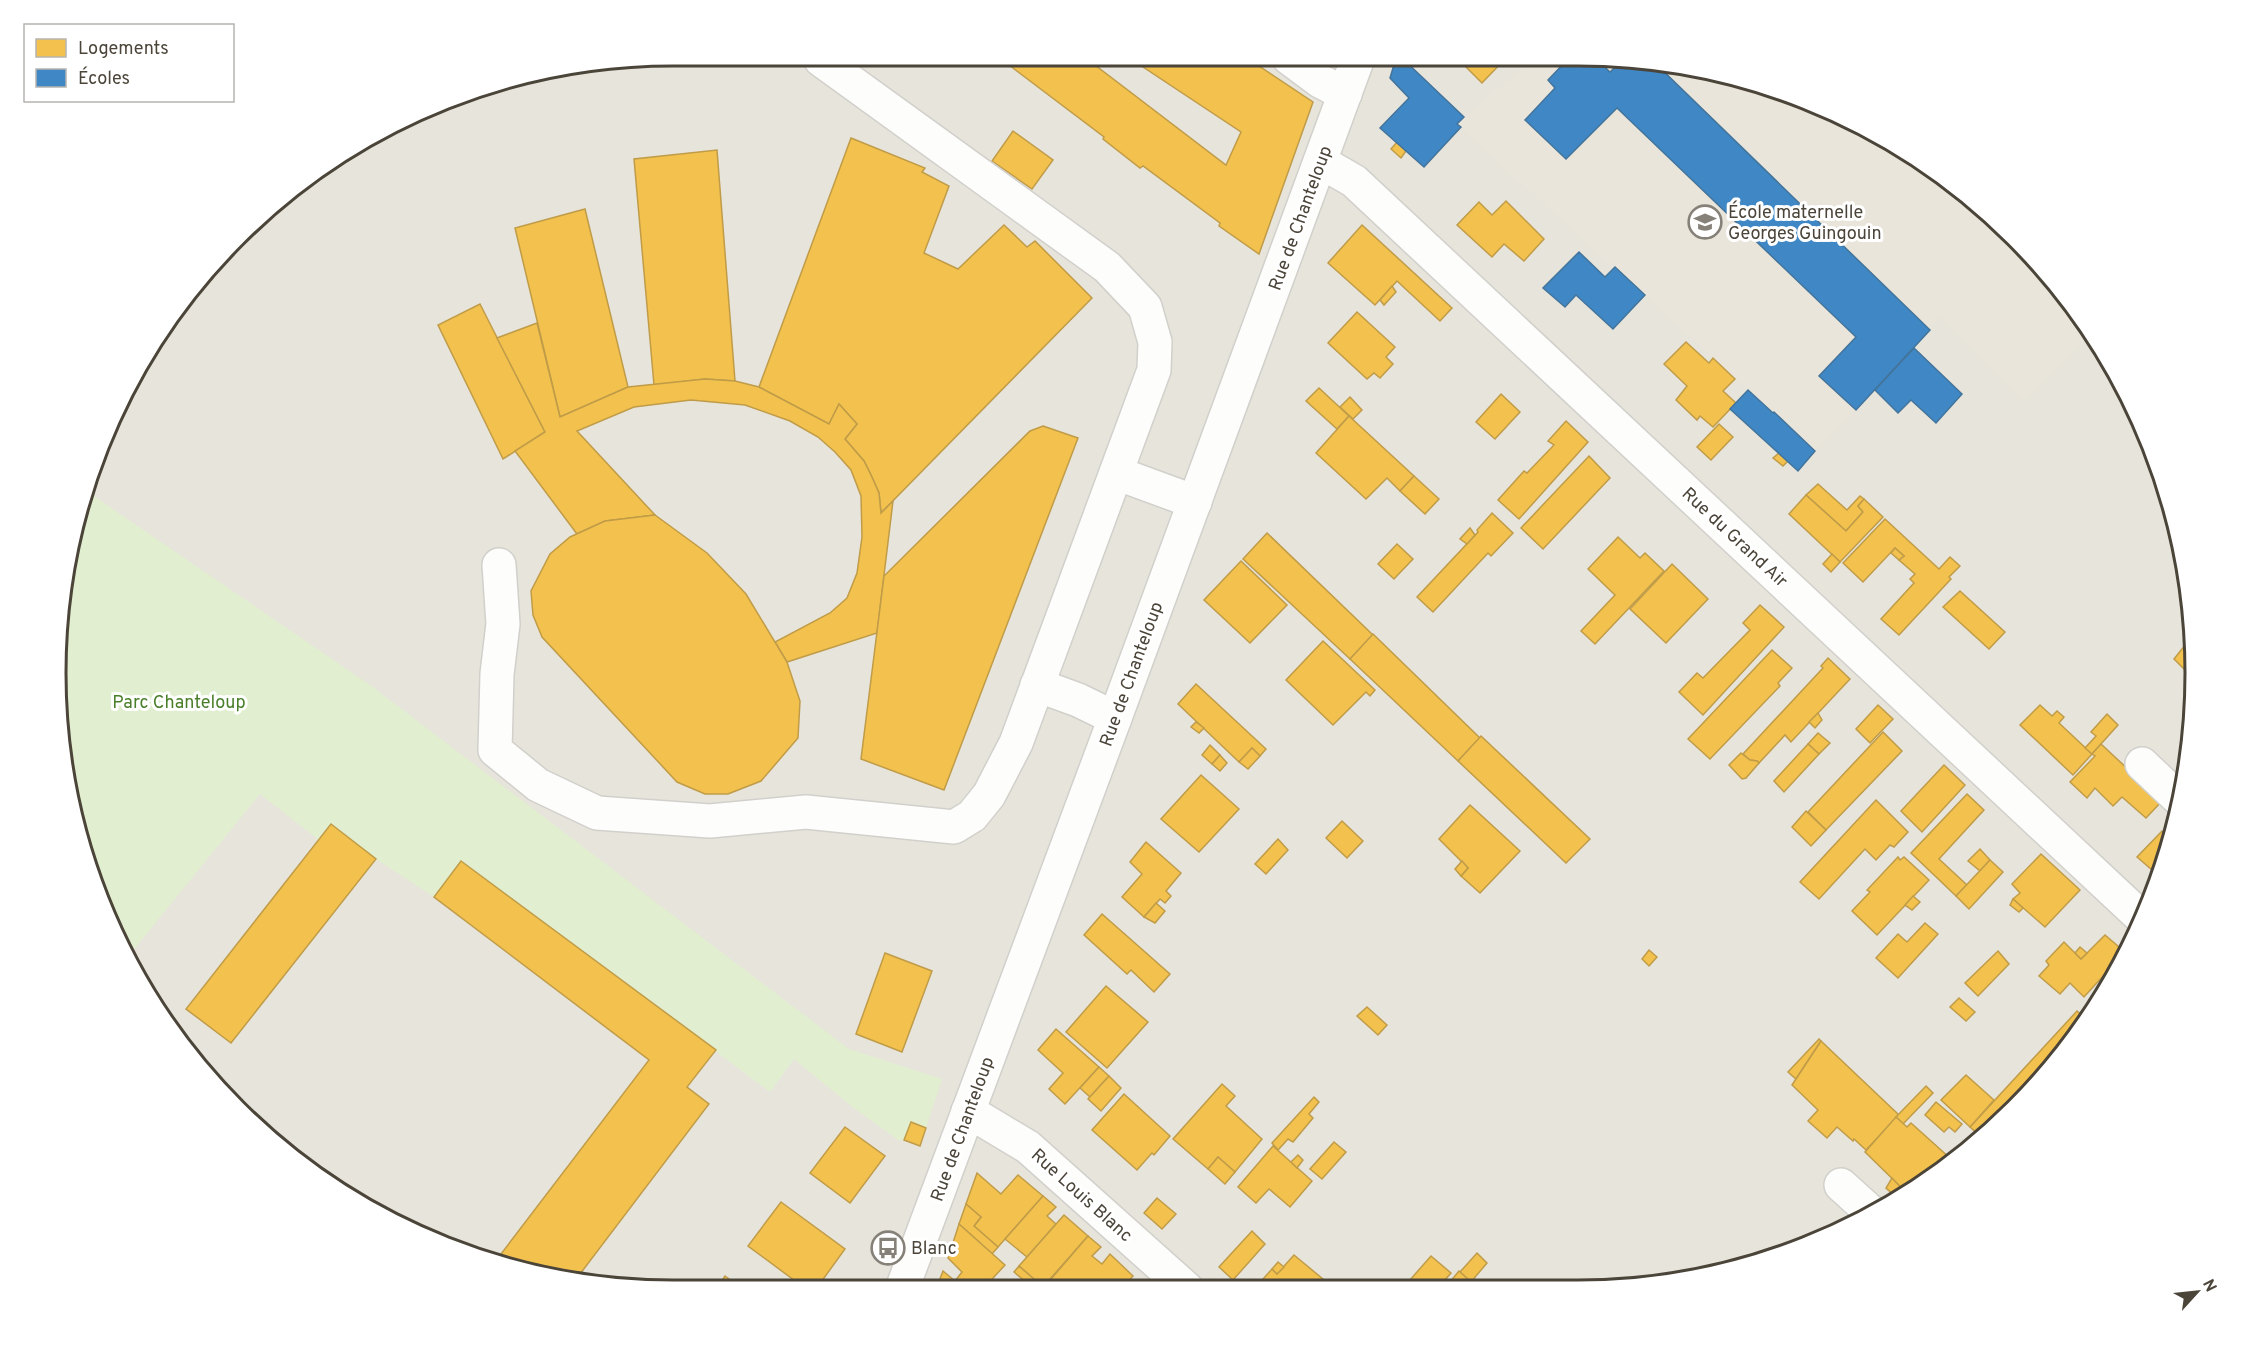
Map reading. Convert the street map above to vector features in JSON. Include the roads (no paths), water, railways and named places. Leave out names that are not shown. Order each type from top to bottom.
[{"type":"street","points":[[499,565],[503,624],[497,674],[495,750],[538,785],[597,813],[710,821],[807,812],[954,828],[972,816],[988,795],[1016,742],[1154,370],[1155,342],[1145,307],[1107,267],[829,66]]},
{"type":"street","points":[[1300,66],[1320,81],[1345,94]]},
{"type":"street","name":"Rue de Chanteloup","points":[[905,1280],[1355,66]]},
{"type":"street","name":"Rue du Grand Air","points":[[1321,162],[1354,181],[2136,912]]},
{"type":"street","points":[[1116,473],[1195,502]]},
{"type":"street","points":[[1037,685],[1078,700],[1115,718]]},
{"type":"street","points":[[2142,764],[2173,793]]},
{"type":"street","name":"Rue Louis Blanc","points":[[968,1111],[1028,1147],[1177,1280]]},
{"type":"street","points":[[1841,1185],[1866,1207]]},
{"type":"place","name":"École maternelle Georges Guingouin","points":[[1705,222]]},
{"type":"place","name":"Blanc","points":[[888,1248]]},
{"type":"park label","name":"Parc Chanteloup","points":[[179,702]]}]
